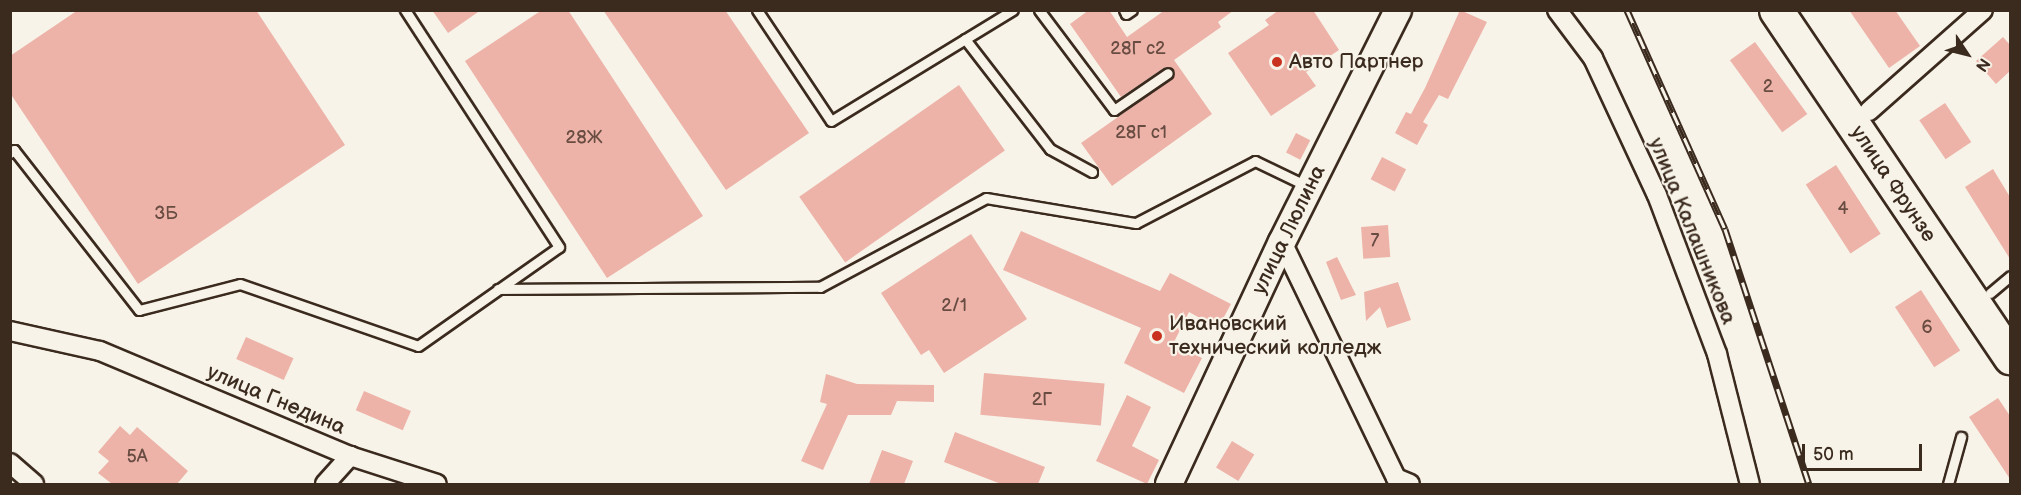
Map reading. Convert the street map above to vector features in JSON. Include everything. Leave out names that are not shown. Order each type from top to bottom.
[{"type":"highway","name":"улица Фрунзе","points":[[1801,10],[1860,117],[2010,357]]},
{"type":"highway","name":"улица Фрунзе","points":[[1777,11],[1860,117],[2000,285],[2010,323]]},
{"type":"main road","name":"улица Люлина","points":[[1169,484],[1282,242],[1398,10]]},
{"type":"street","name":"улица Калашникова","points":[[1557,10],[1593,58],[1657,195],[1717,354],[1750,484]]},
{"type":"street","points":[[1860,117],[1983,10]]},
{"type":"street","points":[[1282,242],[1400,482]]},
{"type":"street","name":"улица Гнедина","points":[[10,332],[100,351],[350,456],[437,484]]},
{"type":"street","points":[[324,484],[350,456]]},
{"type":"street","points":[[10,463],[34,484]]},
{"type":"lane","points":[[10,153],[14,150],[139,310],[240,284],[418,346],[559,247],[405,10]]},
{"type":"lane","points":[[757,10],[831,121],[1013,10]]},
{"type":"lane","points":[[1039,10],[1114,110],[1168,73]]},
{"type":"lane","points":[[1124,10],[1126,14],[1132,10]]},
{"type":"lane","points":[[965,39],[1050,149],[1092,172]]},
{"type":"lane","points":[[498,289],[820,287],[986,198],[1136,223],[1255,161],[1309,188]]},
{"type":"lane","points":[[1948,484],[1961,437]]},
{"type":"building","points":[[78,10],[256,10],[345,145],[138,284],[10,93],[10,56]]},
{"type":"building","points":[[432,10],[481,10],[448,33]]},
{"type":"building","points":[[542,10],[568,10],[703,216],[607,278],[465,61]]},
{"type":"building","points":[[603,10],[725,10],[809,133],[726,190]]},
{"type":"building","points":[[1089,10],[1109,10],[1127,37],[1165,10],[1234,10],[1218,22],[1221,27],[1174,60],[1212,114],[1112,186],[1081,143],[1172,79],[1175,72],[1165,67],[1121,97],[1070,24]]},
{"type":"building","name":"Авто Партнер","points":[[1279,10],[1313,10],[1339,50],[1306,72],[1316,86],[1271,116],[1228,53],[1269,25],[1265,20]]},
{"type":"building","points":[[1460,10],[1487,22],[1448,99],[1439,95],[1423,122],[1428,125],[1417,145],[1395,133],[1406,112],[1411,114],[1425,88]]},
{"type":"building","points":[[1849,10],[1895,10],[1920,46],[1889,68]]},
{"type":"building","points":[[2003,37],[2010,45],[2010,71],[1996,84],[1976,61]]},
{"type":"building","points":[[1755,42],[1807,114],[1782,132],[1730,60]]},
{"type":"building","points":[[959,85],[1005,151],[845,262],[799,197]]},
{"type":"building","points":[[1945,103],[1971,142],[1946,159],[1919,120]]},
{"type":"building","points":[[1296,133],[1310,140],[1300,160],[1286,153]]},
{"type":"building","points":[[1382,157],[1406,169],[1395,192],[1371,179]]},
{"type":"building","points":[[1836,165],[1881,234],[1850,253],[1806,185]]},
{"type":"building","points":[[1993,169],[2010,197],[2010,259],[1965,187]]},
{"type":"building","points":[[1388,225],[1390,257],[1363,259],[1361,227]]},
{"type":"building","points":[[1021,231],[1160,291],[1170,273],[1231,304],[1218,328],[1189,312],[1173,344],[1202,358],[1184,393],[1124,363],[1141,328],[1003,270]]},
{"type":"building","points":[[971,234],[1027,319],[944,373],[929,350],[921,355],[881,293]]},
{"type":"building","points":[[1337,257],[1356,295],[1341,300],[1326,262]]},
{"type":"building","points":[[1398,282],[1411,320],[1387,328],[1380,307],[1366,321],[1364,292]]},
{"type":"building","points":[[1921,290],[1960,350],[1934,367],[1895,307]]},
{"type":"building","points":[[246,337],[294,358],[284,380],[236,359]]},
{"type":"building","points":[[984,373],[1105,384],[1101,425],[980,415]]},
{"type":"building","points":[[826,374],[857,384],[934,385],[934,402],[897,401],[891,415],[848,415],[823,470],[801,461],[827,404],[820,402]]},
{"type":"building","points":[[364,391],[411,411],[403,430],[356,410]]},
{"type":"building","points":[[1127,395],[1151,407],[1132,446],[1159,460],[1147,484],[1096,461]]},
{"type":"building","points":[[1998,398],[2010,416],[2010,479],[1969,417]]},
{"type":"building","points":[[120,426],[130,435],[137,427],[188,471],[177,484],[112,484],[98,473],[109,461],[98,452]]},
{"type":"building","points":[[955,432],[1045,467],[1038,484],[1001,484],[944,462]]},
{"type":"building","points":[[1232,441],[1254,454],[1238,481],[1216,468]]},
{"type":"building","points":[[882,450],[913,461],[904,484],[869,484]]},
{"type":"railway","points":[[1627,10],[1725,229],[1809,484]]},
{"type":"place","name":"Авто Партнер","points":[[1277,62]]},
{"type":"place","name":"Ивановский технический колледж","points":[[1157,336]]}]
